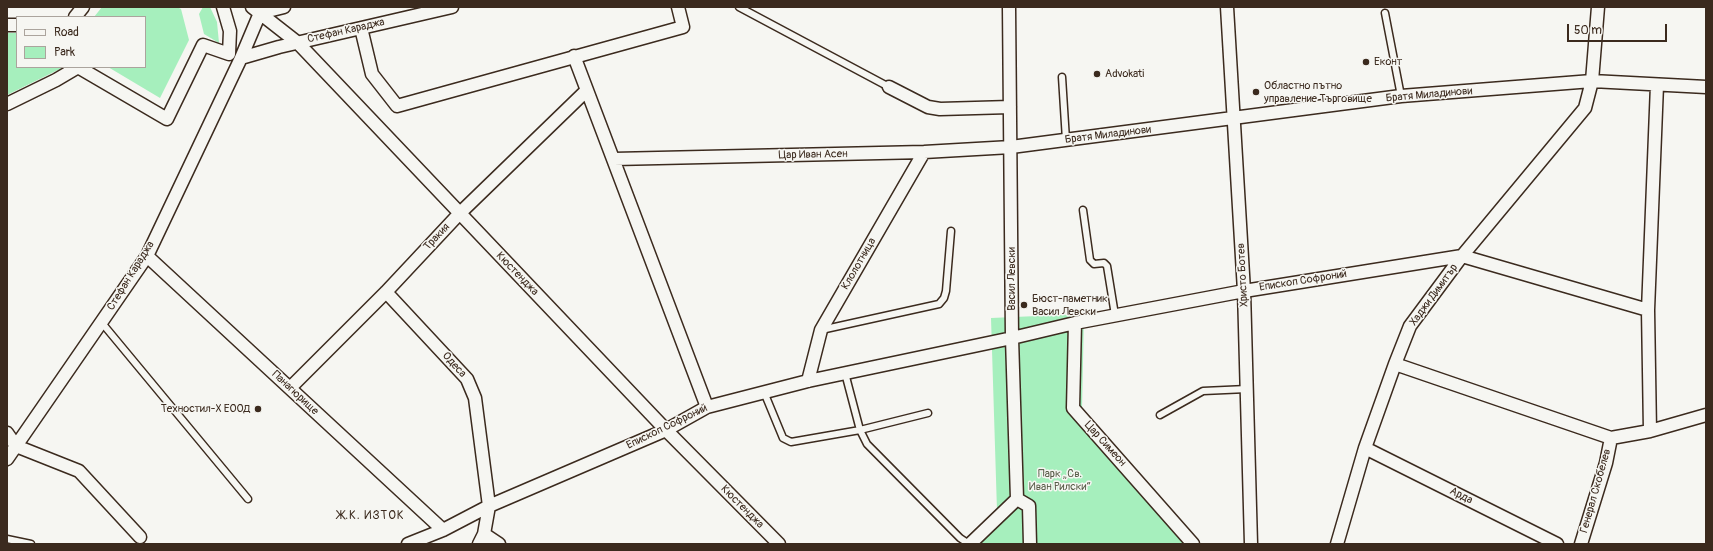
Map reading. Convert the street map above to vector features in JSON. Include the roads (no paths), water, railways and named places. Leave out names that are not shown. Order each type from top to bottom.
[{"type":"street","points":[[76,16],[83,7]]},
{"type":"street","points":[[80,68],[167,119],[203,46],[229,54],[230,31],[223,7]]},
{"type":"street","points":[[230,7],[237,32],[241,58]]},
{"type":"street","points":[[256,10],[284,7]]},
{"type":"street","name":"Стефан Караджа","points":[[241,58],[298,42],[452,7]]},
{"type":"street","points":[[361,28],[372,74],[397,106],[683,27],[678,7]]},
{"type":"street","name":"Васил Левски","points":[[1009,7],[1012,338],[1017,499]]},
{"type":"street","name":"Христо Ботев","points":[[1227,7],[1244,291],[1250,544]]},
{"type":"street","name":"Хаджи Димитър","points":[[1337,544],[1366,448],[1395,364],[1410,326],[1462,256],[1585,108],[1592,81],[1598,7]]},
{"type":"street","name":"Стефан Караджа","points":[[7,459],[147,256],[241,58],[256,10]]},
{"type":"street","name":"Кюстенджа","points":[[256,10],[298,42],[459,214],[666,430],[779,544]]},
{"type":"street","points":[[574,56],[706,407]]},
{"type":"street","points":[[7,104],[56,80],[76,68]]},
{"type":"street","name":"Братя Миладинови","points":[[1011,147],[1401,96],[1592,81],[1706,86]]},
{"type":"street","points":[[1650,431],[1648,310],[1657,85]]},
{"type":"street","points":[[889,87],[928,108],[1010,107]]},
{"type":"street","name":"Тракия","points":[[290,388],[386,292],[459,214],[587,90]]},
{"type":"street","name":"Цар Иван Асен","points":[[614,159],[924,152],[1011,147]]},
{"type":"street","name":"Клолотница","points":[[808,381],[821,330],[924,152]]},
{"type":"street","name":"Панагюрище","points":[[147,256],[443,530]]},
{"type":"street","points":[[1462,256],[1648,310]]},
{"type":"street","name":"Епископ Софроний","points":[[408,544],[443,530],[489,506],[666,430],[706,407],[808,381],[1115,315],[1244,291],[1462,256]]},
{"type":"street","name":"Одеса","points":[[386,292],[467,379],[475,398],[489,506],[481,539]]},
{"type":"street","name":"Цар Симеон","points":[[1075,323],[1073,408],[1193,544]]},
{"type":"street","points":[[1395,364],[1611,438],[1650,431],[1706,415]]},
{"type":"street","points":[[7,433],[16,446],[79,471],[140,537]]},
{"type":"street","name":"Генерал Скобелев","points":[[1581,544],[1606,463],[1611,438]]},
{"type":"street","name":"Арда","points":[[1366,448],[1557,544]]},
{"type":"street","points":[[969,544],[1017,499],[1029,506],[1030,544]]},
{"type":"street","points":[[481,539],[499,544]]},
{"type":"lane","points":[[739,7],[889,87]]},
{"type":"lane","points":[[1385,13],[1401,96]]},
{"type":"lane","points":[[1062,77],[1066,140]]},
{"type":"lane","points":[[1083,210],[1090,260],[1094,264],[1104,263],[1107,266],[1115,315]]},
{"type":"lane","points":[[821,330],[939,304],[944,298],[946,291],[950,231]]},
{"type":"lane","points":[[102,322],[248,499]]},
{"type":"lane","points":[[845,373],[860,430],[867,444],[960,538],[969,544]]},
{"type":"lane","points":[[1160,415],[1203,391],[1247,389]]},
{"type":"lane","points":[[764,392],[782,438],[790,442],[860,430],[928,413]]},
{"type":"lane","points":[[7,539],[31,544]]},
{"type":"place","name":"Еконт","points":[[1366,62]]},
{"type":"place","name":"Advokati","points":[[1097,74]]},
{"type":"place","name":"Областно пътно управление Търговище","points":[[1256,92]]},
{"type":"place","name":"Бюст-паметник Васил Левски","points":[[1024,305]]},
{"type":"place","name":"Техностил-Х ЕООД","points":[[258,409]]},
{"type":"district","name":"Ж.К. ИЗТОК","points":[[371,516]]},
{"type":"park label","name":"Парк „Св. Иван Рилски“","points":[[1060,480]]}]
